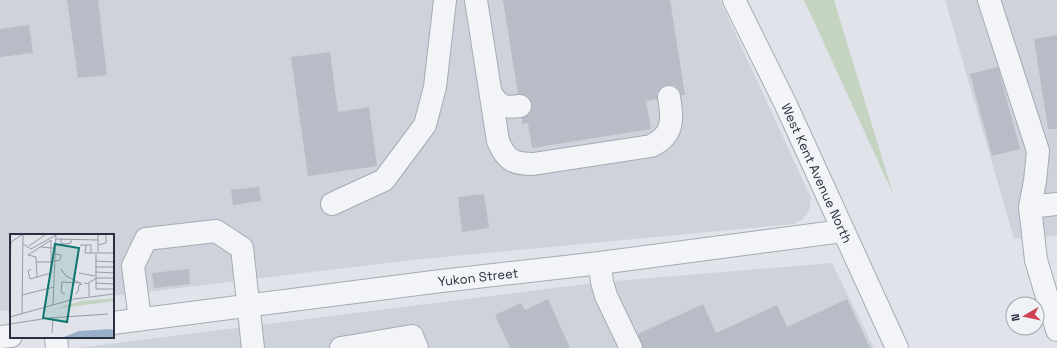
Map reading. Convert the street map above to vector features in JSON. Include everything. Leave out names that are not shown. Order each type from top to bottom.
[{"type":"street","points":[[332,204],[384,180],[425,125],[435,87],[445,0]]},
{"type":"street","points":[[476,0],[498,141],[509,160],[520,164],[533,164],[651,146],[661,141],[668,132],[671,122],[669,97]]},
{"type":"street","name":"West Kent Avenue North","points":[[734,0],[786,105],[897,348]]},
{"type":"street","points":[[989,0],[1038,151],[1035,181],[1030,207],[1036,260],[1057,330]]},
{"type":"street","points":[[492,95],[496,102],[503,106],[510,108],[520,106]]},
{"type":"street","points":[[1030,207],[1057,204]]},
{"type":"street","points":[[140,319],[133,266],[146,239],[216,231],[242,248],[253,348]]},
{"type":"street","name":"Yukon Street","points":[[114,323],[441,281],[600,263],[843,231]]},
{"type":"street","points":[[600,263],[602,282],[606,296],[631,348]]},
{"type":"street","points":[[0,337],[10,336]]},
{"type":"street","points":[[341,348],[412,336],[417,348]]},
{"type":"street","points":[[56,338],[57,348]]},
{"type":"shaded area","points":[[0,0],[720,0],[811,198],[809,210],[803,219],[794,224],[412,260],[114,296],[114,234],[10,234],[10,310],[0,311]]},
{"type":"shaded area","points":[[945,0],[1057,0],[1057,236],[1014,239]]},
{"type":"shaded area","points":[[832,263],[874,348],[77,348],[602,282]]},
{"type":"green space","points":[[804,0],[834,0],[893,194],[811,15]]},
{"type":"building","points":[[67,0],[98,0],[107,75],[78,78]]},
{"type":"building","points":[[503,0],[670,0],[685,95],[681,95],[679,89],[674,85],[667,85],[661,88],[657,93],[657,99],[646,101],[651,129],[532,148],[528,123],[522,124],[522,118],[527,116],[531,111],[532,104],[530,99],[525,95],[518,94]]},
{"type":"building","points":[[29,25],[33,53],[0,57],[0,29]]},
{"type":"building","points":[[1057,35],[1057,129],[1048,129],[1034,39]]},
{"type":"building","points":[[330,52],[338,112],[369,107],[377,166],[308,176],[291,57]]},
{"type":"building","points":[[998,67],[1020,149],[992,156],[970,74]]},
{"type":"building","points":[[259,187],[261,201],[233,205],[231,190]]},
{"type":"building","points":[[484,194],[489,228],[462,232],[458,197]]},
{"type":"building","points":[[189,269],[190,284],[154,288],[152,273]]},
{"type":"building","points":[[548,299],[570,348],[510,348],[495,315],[521,303],[525,310]]},
{"type":"building","points":[[847,299],[870,348],[643,348],[638,334],[703,304],[716,333],[777,305],[787,327]]}]
